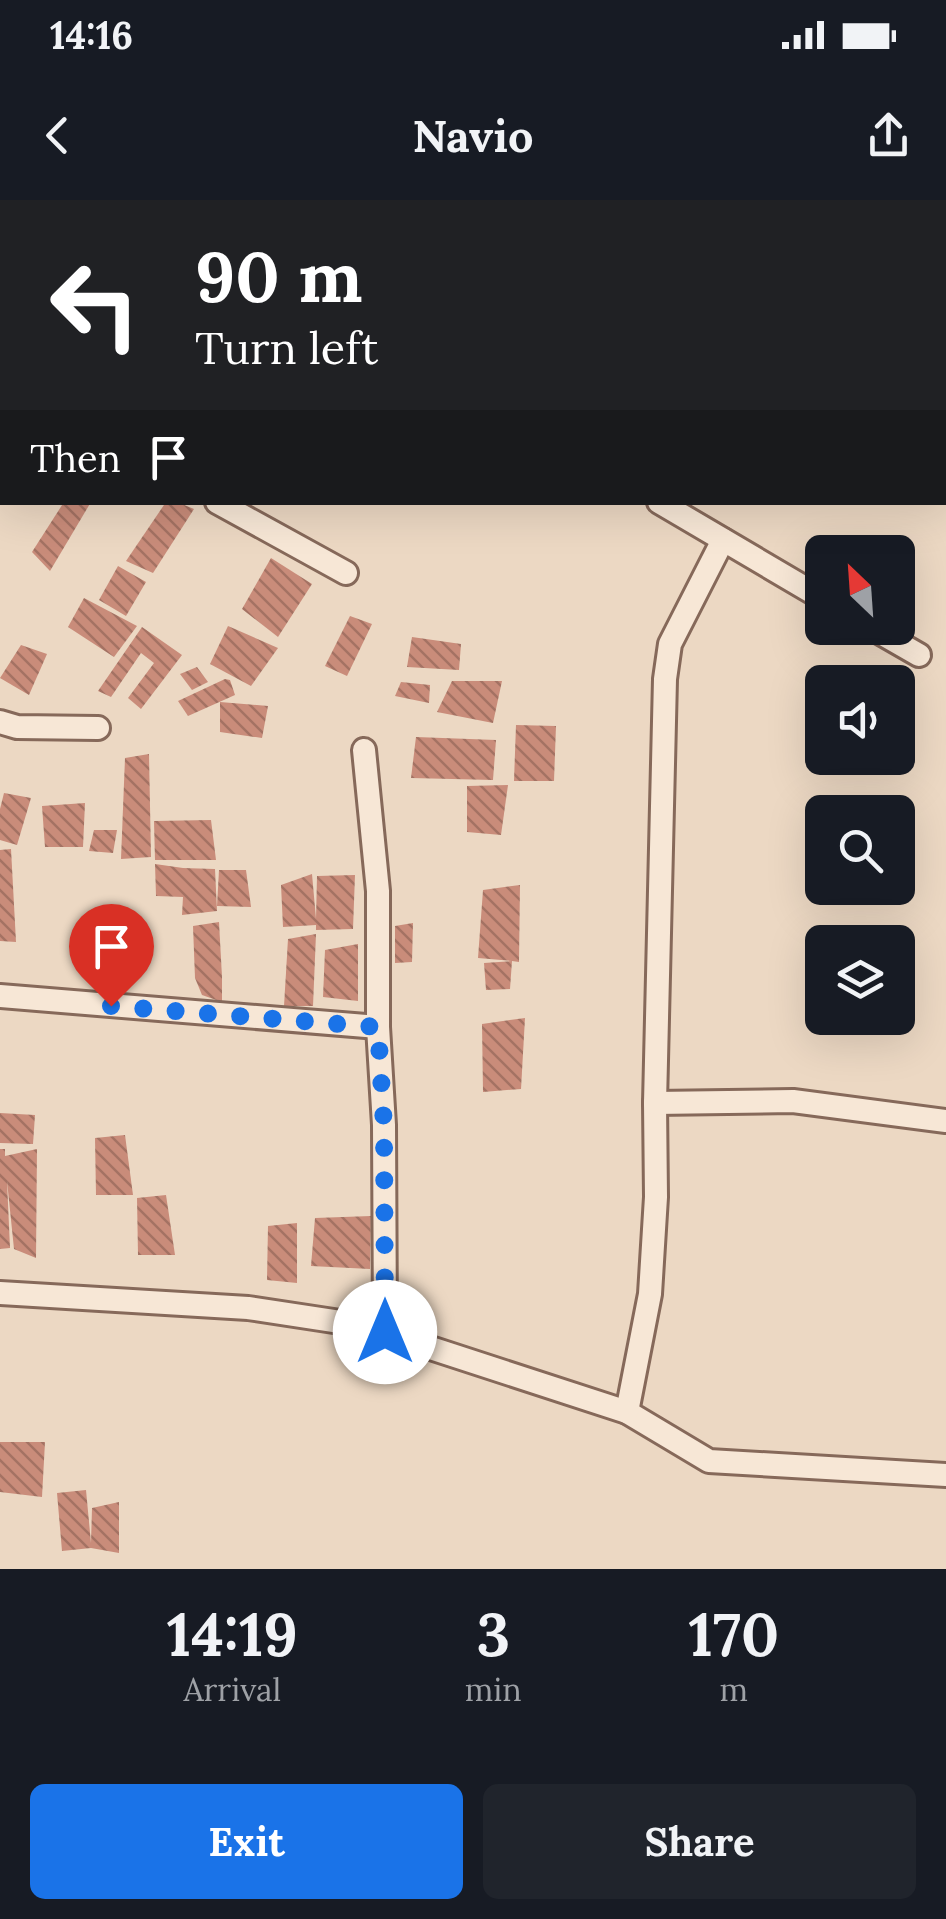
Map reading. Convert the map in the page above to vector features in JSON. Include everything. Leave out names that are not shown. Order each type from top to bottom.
[{"type":"street","points":[[223,505],[346,572]]},
{"type":"street","points":[[664,505],[805,588]]},
{"type":"street","points":[[628,1412],[650,1294],[656,1197],[666,679],[670,644],[724,540]]},
{"type":"street","points":[[902,645],[919,655]]},
{"type":"street","points":[[0,722],[17,727],[98,728]]},
{"type":"street","points":[[364,750],[378,891],[385,1332]]},
{"type":"street","points":[[0,996],[378,1027]]},
{"type":"street","points":[[655,1103],[794,1102],[946,1121]]},
{"type":"street","points":[[0,1293],[248,1308],[360,1325],[628,1412],[710,1461],[946,1475]]},
{"type":"building","points":[[62,505],[89,505],[50,571],[32,552]]},
{"type":"building","points":[[164,505],[194,509],[153,573],[126,561]]},
{"type":"building","points":[[271,558],[312,584],[278,637],[242,609]]},
{"type":"building","points":[[118,566],[146,582],[126,616],[99,600]]},
{"type":"building","points":[[84,598],[137,626],[114,657],[68,627]]},
{"type":"building","points":[[350,616],[372,624],[347,676],[325,666]]},
{"type":"building","points":[[228,626],[278,648],[251,686],[210,664]]},
{"type":"building","points":[[142,627],[182,655],[141,709],[128,698],[154,663],[141,653],[111,697],[98,691]]},
{"type":"building","points":[[412,637],[461,644],[459,670],[407,667]]},
{"type":"building","points":[[21,645],[47,654],[29,695],[0,678]]},
{"type":"building","points":[[197,667],[208,682],[192,690],[180,674]]},
{"type":"building","points":[[230,680],[235,695],[188,716],[178,701]]},
{"type":"building","points":[[452,681],[502,681],[493,723],[437,712]]},
{"type":"building","points":[[401,682],[430,685],[429,703],[395,696]]},
{"type":"building","points":[[220,702],[268,706],[262,738],[220,732]]},
{"type":"building","points":[[516,725],[556,726],[554,781],[514,781]]},
{"type":"building","points":[[416,737],[496,740],[493,780],[411,778]]},
{"type":"building","points":[[149,754],[151,857],[121,859],[125,758]]},
{"type":"building","points":[[508,785],[501,835],[467,832],[467,786]]},
{"type":"building","points":[[4,793],[31,798],[17,845],[0,840]]},
{"type":"building","points":[[85,803],[83,847],[45,847],[42,806]]},
{"type":"building","points":[[211,820],[216,860],[155,860],[154,821]]},
{"type":"building","points":[[94,830],[117,830],[113,853],[89,851]]},
{"type":"building","points":[[11,849],[16,942],[0,941],[0,850]]},
{"type":"building","points":[[155,864],[215,869],[217,911],[182,915],[183,897],[156,896]]},
{"type":"building","points":[[219,870],[246,870],[251,907],[217,906]]},
{"type":"building","points":[[312,874],[316,919],[317,876],[355,875],[353,929],[283,927],[281,885]]},
{"type":"building","points":[[520,885],[519,962],[478,958],[483,890]]},
{"type":"building","points":[[219,922],[222,1002],[202,995],[195,978],[193,926]]},
{"type":"building","points":[[413,923],[412,962],[395,963],[395,926]]},
{"type":"building","points":[[316,934],[313,1006],[284,1006],[288,939]]},
{"type":"building","points":[[358,944],[358,1001],[323,997],[325,950]]},
{"type":"building","points":[[512,961],[510,989],[486,990],[484,963]]},
{"type":"building","points":[[525,1018],[521,1089],[483,1092],[482,1024]]},
{"type":"building","points":[[0,1113],[35,1115],[33,1144],[0,1143]]},
{"type":"building","points":[[125,1135],[133,1195],[96,1195],[95,1138]]},
{"type":"building","points":[[0,1149],[5,1149],[5,1156],[37,1149],[36,1258],[14,1249],[7,1181],[10,1248],[0,1249]]},
{"type":"building","points":[[166,1195],[175,1255],[138,1255],[137,1198]]},
{"type":"building","points":[[371,1216],[370,1269],[311,1266],[315,1218]]},
{"type":"building","points":[[297,1223],[297,1283],[267,1280],[268,1226]]},
{"type":"building","points":[[0,1442],[45,1442],[42,1497],[0,1492]]},
{"type":"building","points":[[86,1490],[91,1543],[92,1508],[119,1502],[119,1553],[91,1548],[62,1551],[57,1493]]},
{"type":"route","points":[[111,1006],[378,1027],[384,1126],[385,1332]]}]
